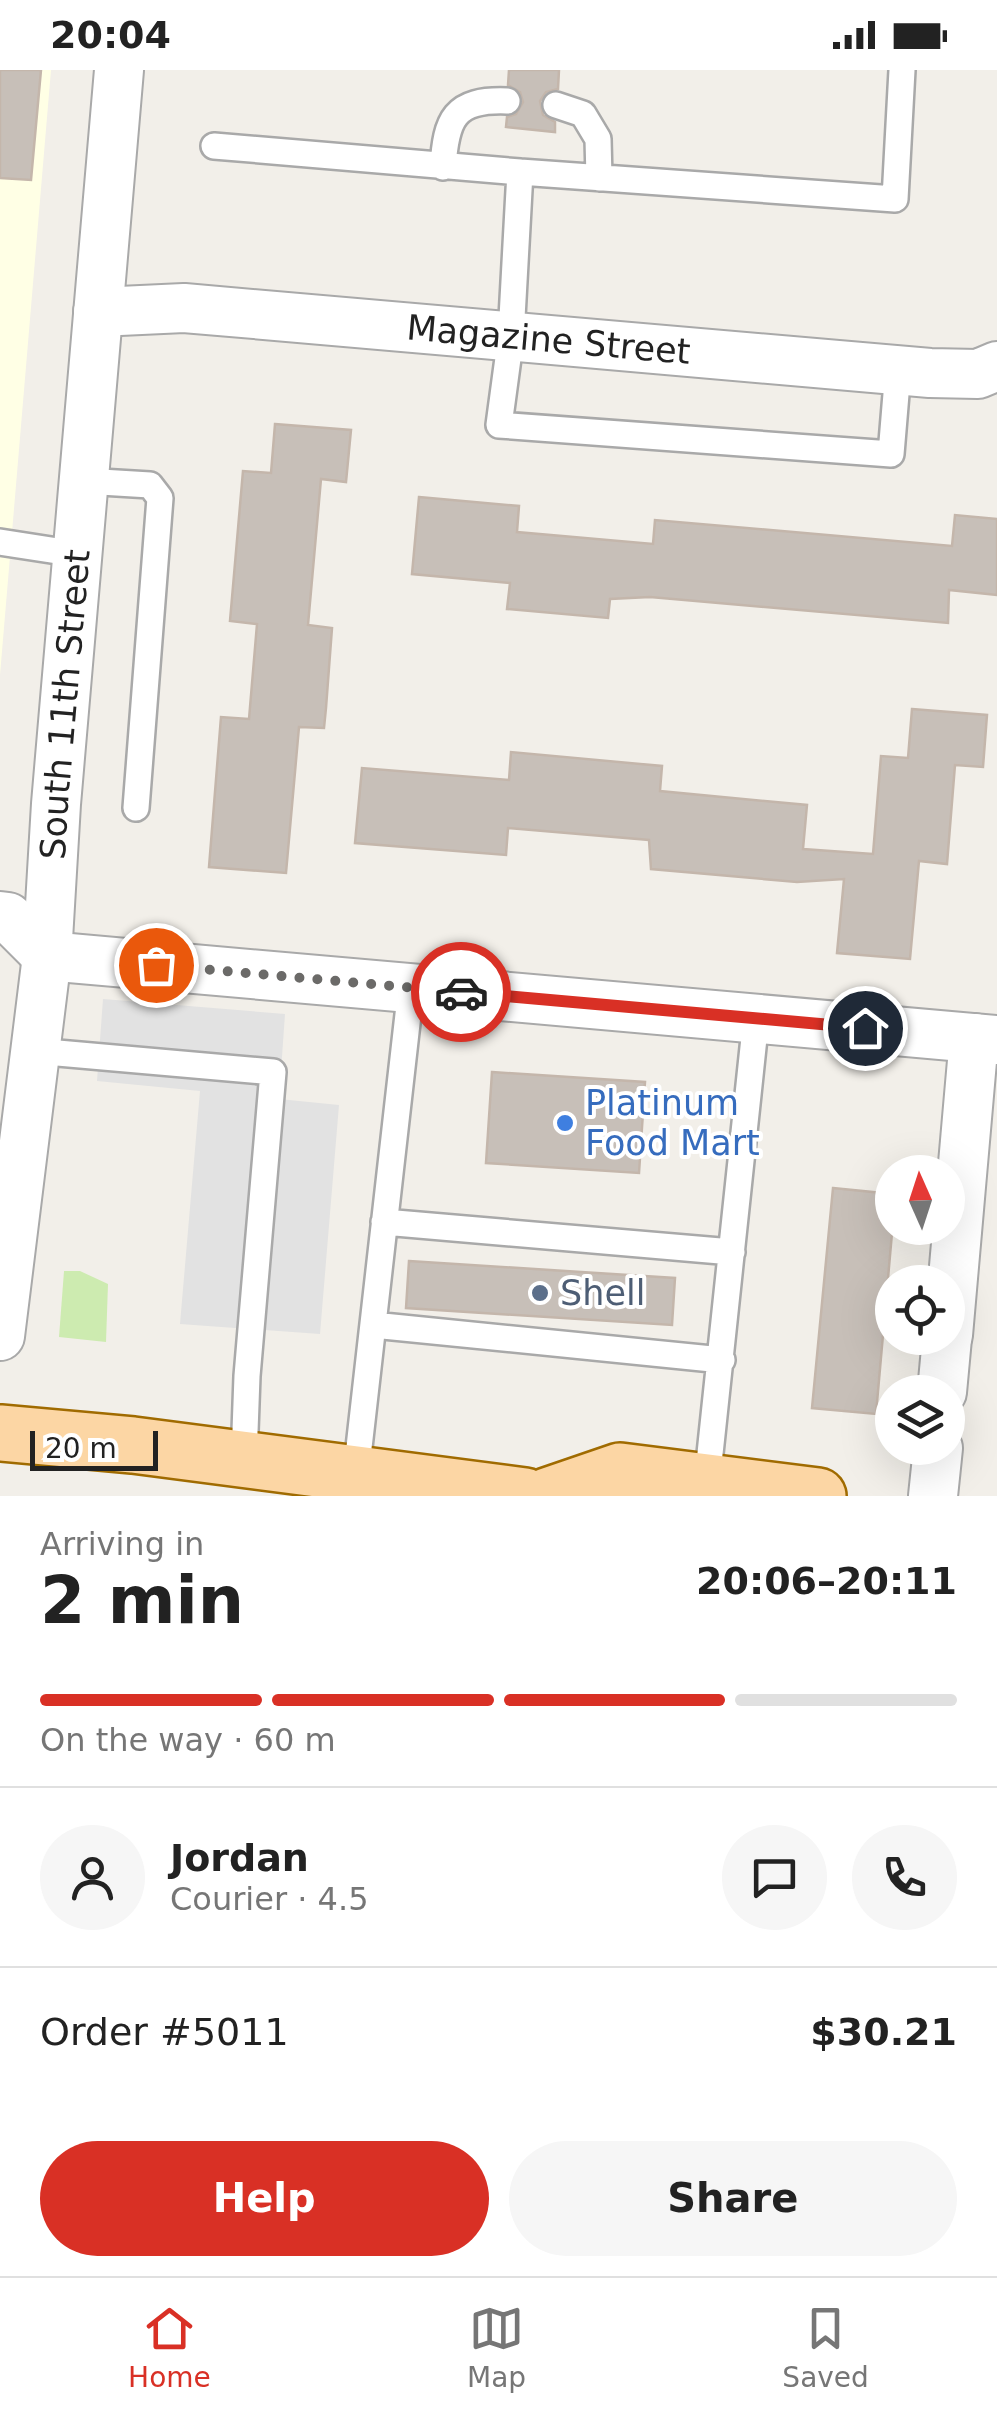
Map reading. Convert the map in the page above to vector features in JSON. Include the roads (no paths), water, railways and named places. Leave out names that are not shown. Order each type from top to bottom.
[{"type":"main road","points":[[0,1433],[244,1459],[525,1496]]},
{"type":"main road","points":[[547,1496],[620,1471],[818,1496]]},
{"type":"street","name":"South 11th Street","points":[[0,1336],[48,956],[56,804],[118,70]]},
{"type":"street","name":"Magazine Street","points":[[98,312],[184,308],[898,370],[978,374],[997,366]]},
{"type":"street","points":[[0,916],[8,917],[48,956],[985,1039],[956,1265]]},
{"type":"street","points":[[933,1496],[936,1465]]},
{"type":"lane","points":[[214,146],[444,167],[895,199],[902,70]]},
{"type":"lane","points":[[444,167],[446,131],[461,110],[486,100],[508,102]]},
{"type":"lane","points":[[556,104],[583,114],[591,126],[598,139],[599,178]]},
{"type":"lane","points":[[520,172],[511,336],[499,425],[891,454],[898,370]]},
{"type":"lane","points":[[84,481],[150,486],[160,498],[136,808]]},
{"type":"lane","points":[[0,542],[78,554]]},
{"type":"lane","points":[[356,1474],[411,988]]},
{"type":"lane","points":[[707,1482],[756,1019]]},
{"type":"lane","points":[[35,1051],[273,1072],[247,1376],[244,1459]]},
{"type":"lane","points":[[384,1222],[732,1252]]},
{"type":"lane","points":[[373,1324],[722,1360]]},
{"type":"place","name":"Platinum Food Mart","points":[[565,1123]]},
{"type":"place","name":"Shell","points":[[540,1293]]}]
